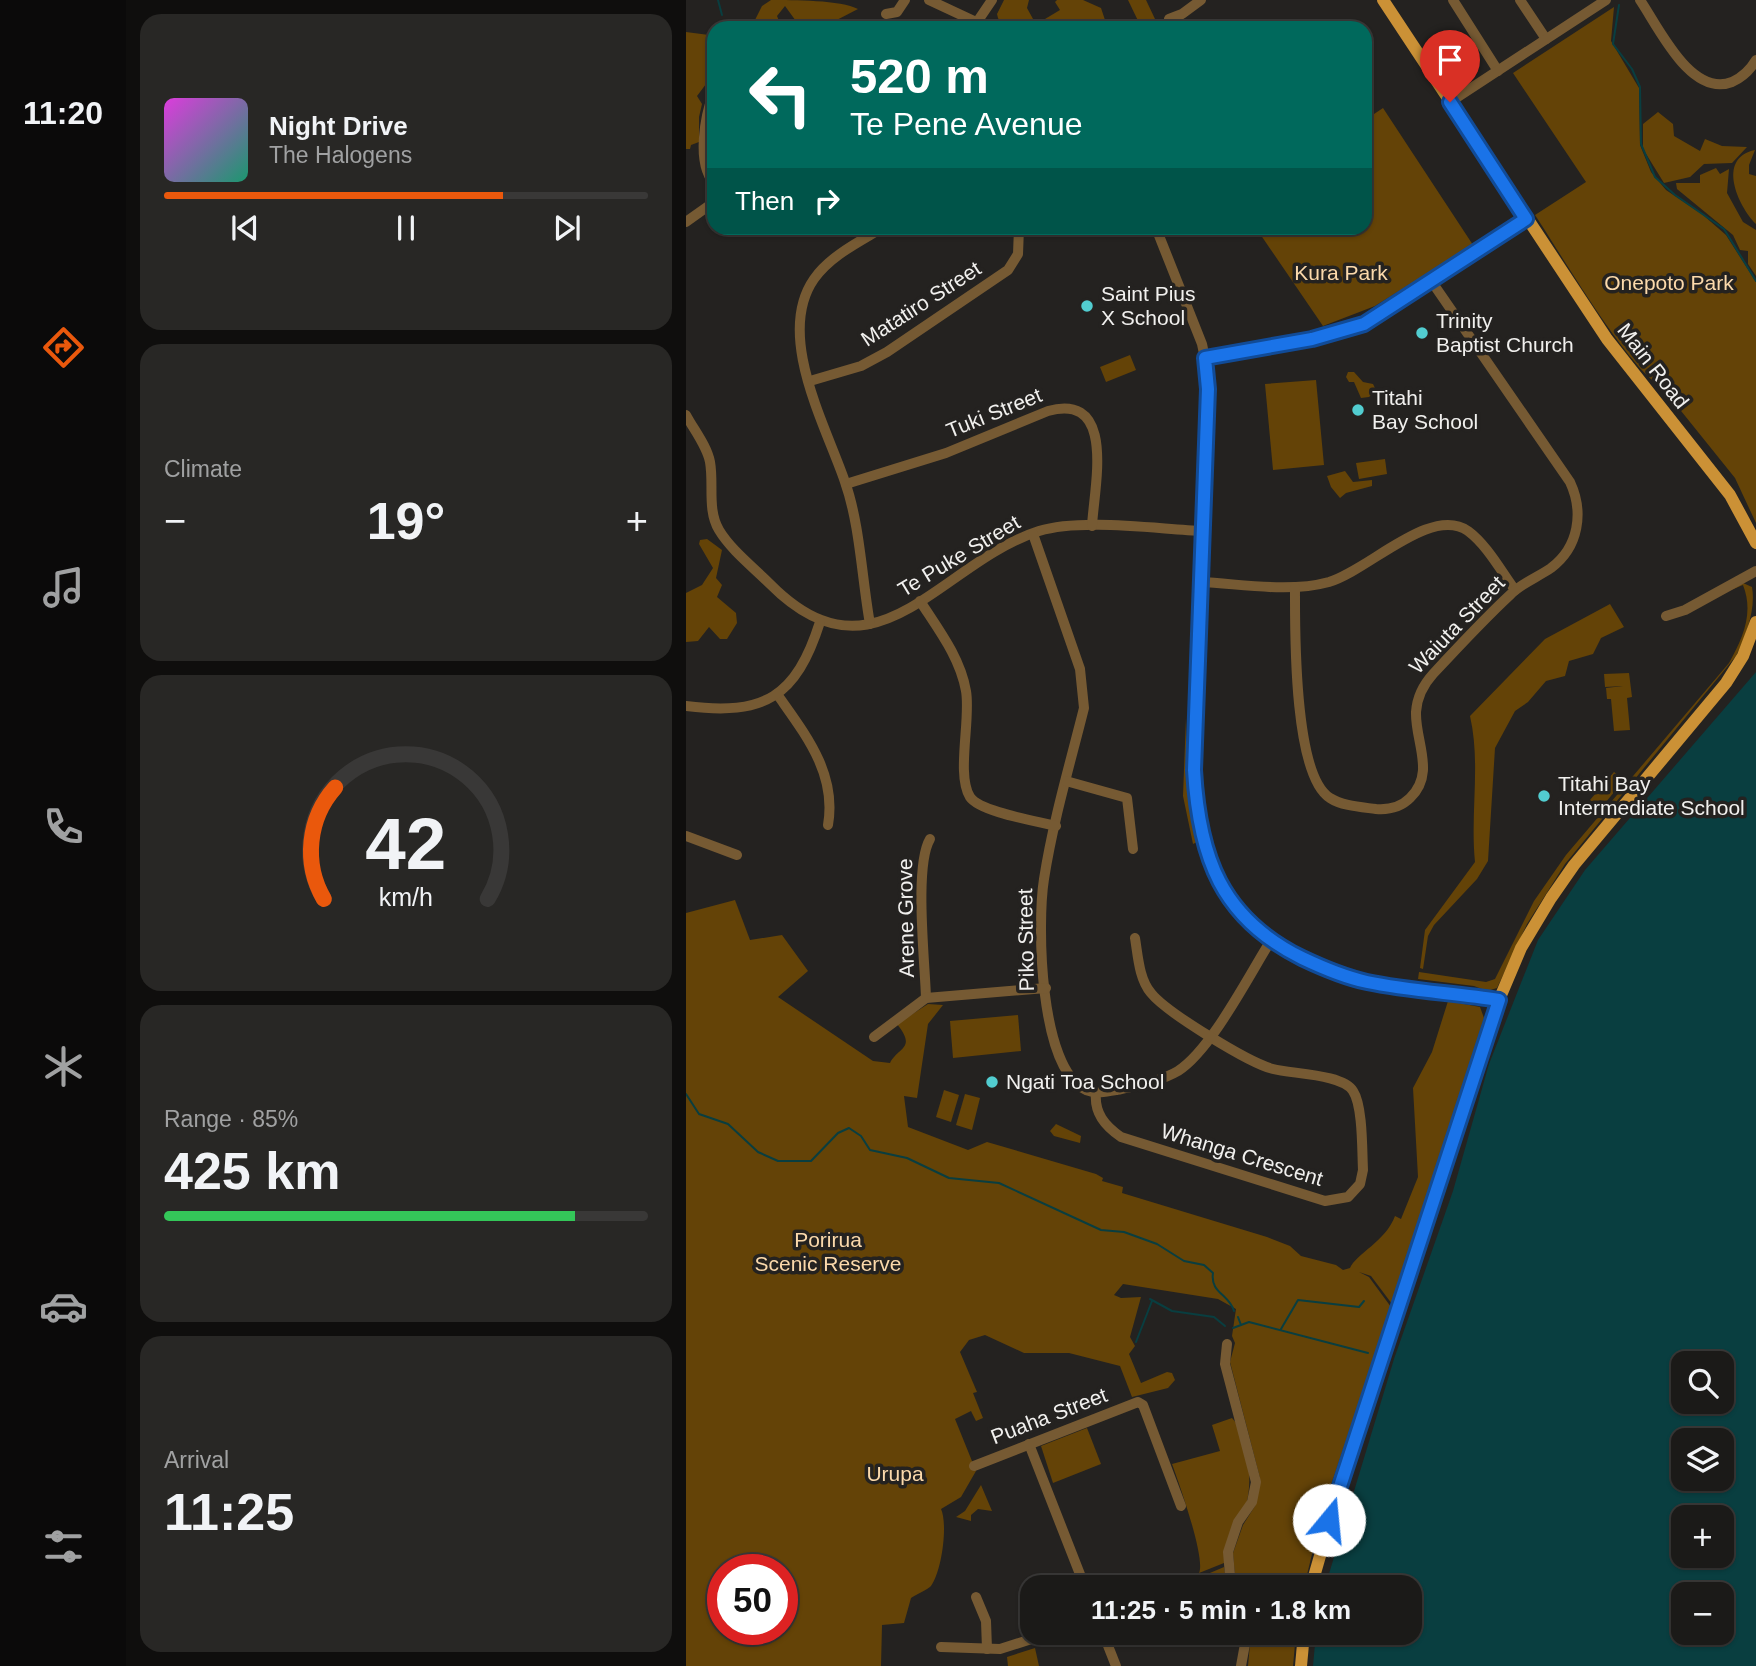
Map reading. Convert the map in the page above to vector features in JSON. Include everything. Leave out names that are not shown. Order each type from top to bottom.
[{"type":"main road","name":"Main Road","points":[[1383,0],[1607,339],[1730,495],[1756,543]]},
{"type":"main road","points":[[1314,1575],[1348,1459],[1499,1000],[1521,948],[1574,865],[1731,675],[1743,656],[1756,622]]},
{"type":"main road","points":[[1301,1666],[1303,1645]]},
{"type":"street","points":[[886,14],[897,12],[905,0]]},
{"type":"street","points":[[929,0],[968,21]]},
{"type":"street","points":[[979,21],[992,0]]},
{"type":"street","points":[[1169,19],[1201,0]]},
{"type":"street","points":[[1453,0],[1499,71]]},
{"type":"street","points":[[1520,0],[1546,39]]},
{"type":"street","points":[[1450,102],[1606,0]]},
{"type":"street","points":[[1640,0],[1696,77],[1714,85],[1726,85],[1748,72],[1756,60]]},
{"type":"street","points":[[707,134],[704,152],[707,172]]},
{"type":"street","points":[[686,222],[707,207]]},
{"type":"street","points":[[1205,358],[1347,331],[1374,319],[1526,219]]},
{"type":"street","points":[[870,624],[846,484],[822,430],[799,326],[808,289],[830,262],[871,235]]},
{"type":"street","name":"Matatiro Street","points":[[810,381],[861,366],[887,352],[1008,270],[1018,254],[1019,235]]},
{"type":"street","points":[[1159,235],[1205,358],[1208,389],[1194,770],[1199,813],[1213,865],[1228,897],[1245,920],[1270,942],[1348,978],[1499,1000]]},
{"type":"street","name":"Waiuta Street","points":[[1295,587],[1297,706],[1316,779],[1325,794],[1339,802],[1391,809],[1405,802],[1417,790],[1424,775],[1416,715],[1426,682],[1515,590],[1551,568],[1569,549],[1578,520],[1577,501],[1570,482],[1432,282]]},
{"type":"street","name":"Tuki Street","points":[[846,484],[946,453],[1048,411],[1075,408],[1090,419],[1097,444],[1092,526]]},
{"type":"street","points":[[686,415],[709,458],[713,512],[719,531],[786,600],[820,622],[802,669],[777,694],[742,707],[686,706]]},
{"type":"street","points":[[1201,582],[1295,587],[1321,584],[1354,572],[1427,527],[1445,524],[1471,533],[1515,590]]},
{"type":"street","name":"Te Puke Street","points":[[820,622],[844,626],[870,624],[893,617],[1005,547],[1032,534],[1056,527],[1203,531]]},
{"type":"street","name":"Piko Street","points":[[1032,534],[1080,669],[1084,708],[1055,826],[1042,902],[1049,1030],[1056,1055],[1074,1082],[1096,1093]]},
{"type":"street","points":[[1665,616],[1685,610],[1756,571]]},
{"type":"street","points":[[920,601],[960,666],[968,712],[965,785],[971,798],[991,809],[1055,826]]},
{"type":"street","points":[[777,694],[818,754],[831,806],[828,825]]},
{"type":"street","points":[[1066,780],[1127,798],[1133,849]]},
{"type":"street","points":[[686,836],[737,855]]},
{"type":"street","name":"Arene Grove","points":[[926,998],[923,850],[930,839]]},
{"type":"street","points":[[1135,938],[1142,976],[1152,994],[1211,1035]]},
{"type":"street","points":[[1096,1093],[1168,1076],[1191,1060],[1211,1035],[1270,942]]},
{"type":"street","points":[[874,1037],[926,998],[1045,988]]},
{"type":"street","name":"Whanga Crescent","points":[[1096,1093],[1098,1114],[1110,1130],[1121,1137],[1325,1201],[1343,1200],[1352,1194],[1360,1185],[1363,1170],[1357,1100],[1352,1089],[1337,1080],[1267,1068],[1211,1035]]},
{"type":"street","points":[[1227,1344],[1225,1364],[1256,1482],[1252,1502],[1238,1522],[1228,1552],[1230,1575]]},
{"type":"street","name":"Puaha Street","points":[[974,1466],[1138,1402],[1143,1405],[1181,1506]]},
{"type":"street","points":[[1030,1444],[1080,1575]]},
{"type":"street","points":[[976,1597],[986,1620],[987,1649]]},
{"type":"street","points":[[941,1647],[987,1649],[1020,1644]]},
{"type":"street","points":[[1108,1645],[1116,1666]]},
{"type":"street","points":[[1241,1666],[1245,1645]]},
{"type":"green space","points":[[771,0],[804,0],[829,2],[858,9],[835,21],[796,21],[785,6],[777,16],[779,21],[754,21],[762,6]]},
{"type":"green space","points":[[1004,0],[1029,0],[1027,8],[1034,21],[1000,21],[997,14]]},
{"type":"green space","points":[[1083,0],[1101,8],[1105,20],[1042,21],[1060,10],[1055,2]]},
{"type":"green space","points":[[1128,0],[1146,0],[1155,19],[1138,21]]},
{"type":"green space","name":"Onepoto Park","points":[[1614,7],[1611,41],[1639,88],[1640,145],[1651,172],[1666,190],[1703,215],[1726,235],[1756,282],[1756,523],[1735,478],[1661,386],[1647,375],[1613,334],[1535,215],[1586,182],[1513,73]]},
{"type":"green space","points":[[686,32],[707,35],[707,68],[706,84],[697,96],[702,104],[699,142],[686,149]]},
{"type":"green space","name":"Kura Park","points":[[1383,108],[1473,245],[1375,306],[1323,326],[1261,235],[1372,235],[1372,115]]},
{"type":"green space","points":[[1658,112],[1673,124],[1674,136],[1700,151],[1705,139],[1722,146],[1747,147],[1732,163],[1704,164],[1690,177],[1664,183],[1643,149],[1643,124]]},
{"type":"green space","points":[[1755,150],[1749,165],[1749,174],[1756,176],[1756,224],[1737,195],[1733,172],[1736,162],[1743,155]]},
{"type":"green space","points":[[1716,168],[1720,174],[1729,169],[1727,193],[1743,222],[1756,230],[1756,276],[1748,264],[1748,251],[1740,250],[1733,235],[1677,189],[1676,183],[1700,183],[1700,175]]},
{"type":"green space","points":[[1130,355],[1136,370],[1106,382],[1100,367]]},
{"type":"green space","points":[[1348,372],[1354,372],[1363,382],[1373,384],[1376,390],[1369,397],[1361,398],[1354,382],[1349,382],[1346,377]]},
{"type":"green space","points":[[1316,380],[1324,465],[1273,470],[1265,384]]},
{"type":"green space","points":[[1385,459],[1387,474],[1359,479],[1356,463]]},
{"type":"green space","points":[[1345,471],[1353,482],[1372,480],[1372,486],[1346,493],[1340,498],[1331,487],[1327,476]]},
{"type":"green space","points":[[707,539],[722,550],[716,578],[722,585],[717,597],[736,613],[737,623],[727,639],[720,639],[709,627],[698,641],[686,642],[686,593],[702,585],[713,568],[699,544],[700,540]]},
{"type":"green space","points":[[1743,583],[1752,587],[1753,604],[1747,631],[1736,656],[1565,864],[1527,924],[1497,988],[1487,991],[1474,986],[1418,979],[1419,972],[1486,982],[1495,979],[1534,901],[1566,855],[1729,663],[1739,644],[1747,615],[1743,585],[1731,590]]},
{"type":"green space","points":[[1610,604],[1624,627],[1601,638],[1593,654],[1569,661],[1565,676],[1546,681],[1528,702],[1515,711],[1495,748],[1488,861],[1477,879],[1434,925],[1428,936],[1423,969],[1420,968],[1425,930],[1475,862],[1475,752],[1470,716],[1545,639]]},
{"type":"green space","points":[[1629,673],[1632,697],[1627,698],[1630,730],[1614,731],[1611,699],[1607,699],[1606,688],[1623,686],[1605,687],[1604,674]]},
{"type":"green space","points":[[1186,718],[1187,782],[1199,841],[1193,844],[1183,796]]},
{"type":"green space","points":[[1614,772],[1624,780],[1601,808],[1590,800]]},
{"type":"green space","points":[[735,900],[750,940],[782,935],[808,971],[778,997],[873,1061],[890,1063],[904,1047],[905,1038],[897,1024],[928,1004],[943,1005],[928,1024],[917,1098],[904,1096],[908,1127],[968,1150],[987,1142],[1096,1174],[1103,1178],[1102,1181],[1123,1187],[1122,1193],[1267,1237],[1290,1246],[1301,1256],[1336,1265],[1343,1270],[1350,1268],[1358,1257],[1385,1233],[1395,1216],[1401,1219],[1418,1177],[1413,1088],[1432,1052],[1448,1001],[1480,1007],[1484,1018],[1460,1099],[1392,1304],[1371,1276],[1359,1272],[1369,1277],[1391,1307],[1323,1509],[1307,1575],[1235,1575],[1233,1553],[1243,1525],[1255,1506],[1260,1478],[1230,1362],[1235,1343],[1232,1336],[1236,1309],[1218,1299],[1123,1284],[1114,1295],[1121,1298],[1141,1297],[1130,1337],[1135,1346],[1129,1354],[1141,1383],[1167,1372],[1172,1373],[1175,1380],[1168,1388],[1132,1397],[1120,1366],[1069,1353],[1024,1353],[985,1335],[969,1340],[960,1352],[977,1392],[973,1393],[983,1418],[976,1421],[971,1411],[955,1419],[976,1471],[961,1497],[941,1509],[944,1525],[943,1548],[931,1586],[911,1598],[904,1623],[882,1625],[881,1666],[686,1666],[686,913]]},
{"type":"green space","points":[[1018,1015],[1021,1051],[953,1058],[950,1021]]},
{"type":"green space","points":[[944,1090],[959,1095],[951,1122],[936,1117]]},
{"type":"green space","points":[[965,1094],[980,1098],[972,1130],[956,1125]]},
{"type":"green space","points":[[1056,1124],[1081,1136],[1080,1143],[1054,1136],[1050,1131]]},
{"type":"green space","points":[[1232,1418],[1242,1435],[1248,1464],[1246,1506],[1224,1563],[1199,1573],[1199,1553],[1172,1464],[1220,1451],[1212,1425]]},
{"type":"green space","points":[[1087,1428],[1101,1464],[1053,1483],[1041,1446]]},
{"type":"green space","points":[[981,1485],[992,1511],[978,1509],[971,1515],[971,1521],[956,1517],[965,1511]]},
{"type":"green space","points":[[1224,1567],[1225,1575],[1205,1575]]},
{"type":"green space","points":[[1250,1645],[1295,1645],[1293,1666],[1248,1666]]},
{"type":"green space","points":[[1035,1648],[1039,1666],[1008,1666],[1007,1657]]},
{"type":"water","points":[[1756,672],[1756,1666],[1313,1666],[1315,1645],[1422,1645],[1422,1575],[1329,1575],[1394,1359],[1453,1191],[1489,1064],[1538,940],[1585,870]]},
{"type":"waterway","points":[[718,0],[722,15]]},
{"type":"waterway","points":[[1619,5],[1613,44],[1632,69],[1640,87],[1641,144],[1655,177],[1675,195],[1724,229],[1756,281]]},
{"type":"waterway","points":[[686,1094],[699,1114],[728,1124],[758,1152],[778,1161],[811,1161],[838,1133],[849,1128],[861,1136],[870,1150],[907,1158],[949,1178],[999,1183],[1101,1230],[1124,1232],[1157,1244],[1184,1261],[1204,1265],[1213,1273],[1214,1285],[1234,1311]]},
{"type":"waterway","points":[[1150,1299],[1172,1311],[1214,1317],[1225,1326]]},
{"type":"waterway","points":[[1281,1329],[1298,1300],[1359,1307],[1364,1301]]},
{"type":"waterway","points":[[1136,1342],[1152,1301]]},
{"type":"waterway","points":[[1238,1317],[1241,1325]]},
{"type":"waterway","points":[[1233,1328],[1249,1322],[1368,1353]]},
{"type":"place","name":"Saint Pius X School","points":[[1087,306]]},
{"type":"place","name":"Trinity Baptist Church","points":[[1422,333]]},
{"type":"place","name":"Titahi Bay School","points":[[1358,410]]},
{"type":"place","name":"Titahi Bay Intermediate School","points":[[1544,796]]},
{"type":"place","name":"Ngati Toa School","points":[[992,1082]]},
{"type":"route","points":[[1329,1520],[1499,1000],[1377,984],[1332,972],[1270,942],[1256,931],[1234,907],[1220,883],[1199,813],[1194,770],[1208,389],[1205,358],[1312,339],[1364,324],[1385,313],[1526,219],[1450,102]]},
{"type":"park label","name":"Porirua Scenic Reserve","points":[[828,1252]]},
{"type":"park label","name":"Urupa","points":[[895,1474]]}]
